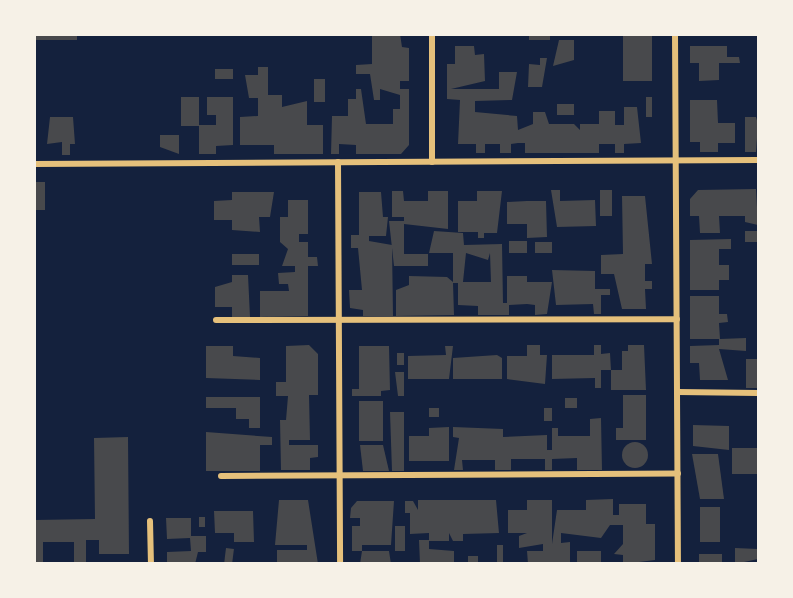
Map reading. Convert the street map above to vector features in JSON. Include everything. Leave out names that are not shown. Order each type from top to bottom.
[{"type":"street","points":[[432,34],[432,162]]},
{"type":"street","points":[[675,34],[678,564]]},
{"type":"street","points":[[34,164],[759,160]]},
{"type":"street","points":[[338,162],[340,564]]},
{"type":"street","points":[[216,320],[677,319]]},
{"type":"street","points":[[678,392],[759,393]]},
{"type":"street","points":[[221,476],[678,474]]},
{"type":"street","points":[[150,521],[151,564]]},
{"type":"building","points":[[34,34],[77,34],[77,40],[34,40]]},
{"type":"building","points":[[372,34],[400,34],[402,47],[409,48],[409,81],[400,81],[400,89],[409,89],[409,145],[401,154],[356,154],[356,145],[339,144],[339,154],[331,154],[332,116],[348,116],[348,99],[356,99],[356,89],[361,89],[366,124],[393,124],[393,109],[400,109],[400,95],[380,89],[380,100],[374,100],[370,74],[356,74],[356,65],[372,64]]},
{"type":"building","points":[[529,34],[550,34],[550,40],[529,40]]},
{"type":"building","points":[[623,34],[652,34],[652,81],[623,81]]},
{"type":"building","points":[[559,40],[574,40],[574,60],[553,66]]},
{"type":"building","points":[[455,46],[474,46],[475,55],[484,54],[485,81],[451,89],[499,89],[499,72],[517,72],[512,100],[475,101],[475,112],[517,116],[518,130],[533,124],[533,112],[545,112],[549,124],[574,124],[580,130],[580,124],[599,124],[599,111],[615,111],[615,125],[624,125],[624,107],[637,107],[641,143],[624,144],[624,153],[615,153],[615,144],[599,144],[599,153],[525,153],[525,143],[518,143],[511,144],[511,153],[500,153],[500,144],[485,144],[485,153],[476,153],[476,144],[458,144],[460,100],[447,99],[447,64],[455,64]]},
{"type":"building","points":[[690,46],[727,46],[727,57],[739,57],[740,63],[719,63],[719,80],[699,81],[699,63],[690,63]]},
{"type":"building","points":[[540,58],[547,58],[542,87],[528,87],[529,64],[540,65]]},
{"type":"building","points":[[258,67],[268,67],[268,95],[282,95],[282,107],[307,101],[307,125],[323,125],[323,154],[274,154],[274,145],[240,145],[240,117],[258,116],[258,98],[249,98],[245,75],[258,75]]},
{"type":"building","points":[[215,69],[233,69],[233,79],[215,79]]},
{"type":"building","points":[[314,79],[325,79],[325,102],[314,102]]},
{"type":"building","points":[[181,97],[199,97],[199,126],[181,126]]},
{"type":"building","points":[[207,97],[233,97],[233,145],[216,146],[216,154],[199,154],[199,125],[216,125],[216,115],[207,115]]},
{"type":"building","points":[[646,97],[652,97],[652,117],[646,117]]},
{"type":"building","points":[[690,100],[717,100],[718,123],[735,123],[735,143],[718,143],[718,152],[700,152],[700,142],[690,142]]},
{"type":"building","points":[[557,104],[574,104],[574,115],[557,115]]},
{"type":"building","points":[[50,117],[73,117],[75,144],[70,144],[70,155],[62,155],[62,142],[47,144]]},
{"type":"building","points":[[745,117],[756,117],[758,124],[756,152],[745,152]]},
{"type":"building","points":[[160,135],[179,135],[179,154],[160,147]]},
{"type":"building","points":[[34,182],[45,182],[45,210],[34,210]]},
{"type":"building","points":[[756,189],[758,225],[745,222],[745,216],[719,216],[720,233],[700,233],[699,216],[690,216],[690,199],[698,190]]},
{"type":"building","points":[[551,190],[560,190],[560,201],[595,200],[596,226],[557,227]]},
{"type":"building","points":[[600,190],[612,190],[612,216],[600,216]]},
{"type":"building","points":[[392,191],[403,191],[404,201],[428,201],[428,191],[448,191],[448,229],[404,224],[404,254],[428,254],[428,266],[394,266],[389,221],[404,221],[404,217],[392,217]]},
{"type":"building","points":[[477,191],[502,191],[497,233],[484,233],[484,238],[478,238],[478,232],[458,232],[458,201],[477,201]]},
{"type":"building","points":[[232,192],[274,192],[270,217],[259,217],[260,232],[232,230],[232,220],[214,220],[214,201],[232,200]]},
{"type":"building","points":[[359,192],[381,192],[383,217],[388,217],[386,236],[369,236],[369,241],[392,245],[393,316],[363,316],[363,310],[350,308],[349,290],[362,290],[358,248],[351,248],[351,235],[359,235]]},
{"type":"building","points":[[622,196],[645,196],[652,264],[645,264],[645,281],[652,281],[652,289],[645,289],[646,309],[622,309],[614,274],[601,274],[601,255],[623,254]]},
{"type":"building","points":[[288,200],[308,200],[308,234],[299,234],[299,242],[308,242],[308,257],[317,257],[318,266],[308,266],[308,316],[260,317],[260,291],[289,291],[288,284],[279,284],[278,273],[295,272],[295,266],[282,266],[288,249],[280,242],[280,217],[288,217]]},
{"type":"building","points":[[546,201],[547,237],[527,238],[527,224],[507,224],[507,202]]},
{"type":"building","points":[[434,231],[463,233],[464,245],[502,244],[503,303],[507,303],[507,276],[527,276],[527,282],[552,282],[547,314],[535,315],[535,305],[527,304],[509,305],[509,315],[478,315],[478,306],[458,305],[458,283],[453,283],[454,315],[396,316],[396,290],[409,285],[409,276],[447,277],[453,282],[453,253],[429,253]],"holes":[[[466,253],[488,260],[490,253],[491,282],[463,282]]]},
{"type":"building","points":[[745,231],[757,231],[757,242],[745,242]]},
{"type":"building","points":[[731,239],[731,249],[719,249],[719,265],[729,265],[729,280],[719,280],[719,290],[690,290],[690,240]]},
{"type":"building","points":[[509,241],[527,241],[527,253],[509,253]]},
{"type":"building","points":[[535,242],[552,242],[552,253],[535,253]]},
{"type":"building","points":[[232,254],[259,254],[259,265],[232,265]]},
{"type":"building","points":[[552,270],[595,271],[595,289],[610,289],[610,295],[601,295],[601,314],[594,314],[593,304],[556,305]]},
{"type":"building","points":[[232,275],[248,275],[250,317],[232,317],[232,307],[215,307],[215,287],[232,282]]},
{"type":"building","points":[[690,296],[719,296],[719,314],[727,314],[728,322],[719,323],[720,339],[746,338],[746,351],[719,349],[728,380],[700,380],[699,363],[690,363],[690,346],[719,345],[719,339],[690,339]]},
{"type":"building","points":[[309,345],[318,354],[318,395],[309,395],[310,440],[289,440],[289,445],[318,445],[318,457],[310,458],[310,470],[281,470],[280,420],[286,420],[288,396],[276,396],[276,382],[286,382],[286,346]]},
{"type":"building","points":[[527,345],[540,345],[540,355],[547,355],[545,384],[507,379],[507,356],[527,356]]},
{"type":"building","points":[[594,345],[601,345],[601,354],[610,353],[611,370],[601,370],[601,388],[595,388],[595,378],[552,379],[552,355],[594,355]]},
{"type":"building","points":[[628,345],[644,345],[646,390],[611,390],[611,370],[622,370],[622,351],[628,351]]},
{"type":"building","points":[[206,346],[233,346],[233,356],[260,358],[260,380],[206,378]]},
{"type":"building","points":[[359,346],[389,346],[390,390],[381,391],[381,396],[352,396],[352,389],[359,389]]},
{"type":"building","points":[[445,346],[453,346],[449,379],[408,379],[408,356],[446,355]]},
{"type":"building","points":[[397,353],[404,353],[404,365],[397,365]]},
{"type":"building","points":[[497,355],[502,358],[502,379],[453,379],[453,358]]},
{"type":"building","points":[[746,359],[758,359],[758,388],[746,388]]},
{"type":"building","points":[[395,372],[404,372],[404,396],[398,396]]},
{"type":"building","points":[[623,395],[646,395],[646,440],[616,440],[616,428],[623,428]]},
{"type":"building","points":[[206,397],[260,397],[260,428],[249,428],[249,419],[236,419],[236,408],[206,408]]},
{"type":"building","points":[[565,398],[577,398],[577,408],[565,408]]},
{"type":"building","points":[[359,401],[383,401],[383,441],[359,441]]},
{"type":"building","points":[[429,408],[439,408],[439,417],[429,417]]},
{"type":"building","points":[[544,408],[552,408],[552,421],[544,421]]},
{"type":"building","points":[[390,412],[404,412],[404,471],[392,471]]},
{"type":"building","points":[[601,418],[602,470],[577,470],[577,458],[552,459],[552,470],[545,470],[545,459],[511,459],[511,470],[495,470],[495,460],[462,460],[463,470],[454,470],[459,438],[453,437],[453,427],[503,429],[503,437],[547,435],[547,450],[552,450],[552,428],[558,428],[558,436],[590,436],[590,419]]},
{"type":"building","points":[[693,425],[729,426],[729,450],[693,446]]},
{"type":"building","points":[[449,427],[449,461],[409,461],[409,436],[429,436],[429,428]]},
{"type":"building","points":[[206,432],[272,437],[272,445],[260,445],[260,471],[206,471]]},
{"type":"building","points":[[128,437],[129,554],[99,554],[99,540],[86,540],[86,564],[74,564],[74,542],[43,542],[43,564],[34,564],[34,520],[95,519],[94,438]]},
{"type":"building","points":[[635,442],[644,446],[648,455],[644,464],[635,468],[626,464],[622,455],[626,446]]},
{"type":"building","points":[[360,445],[383,445],[389,471],[363,471]]},
{"type":"building","points":[[732,448],[758,448],[758,474],[732,474]]},
{"type":"building","points":[[692,454],[718,454],[724,499],[700,499]]},
{"type":"building","points":[[613,499],[613,515],[619,515],[619,504],[646,504],[646,524],[655,524],[655,560],[623,564],[623,555],[614,554],[623,544],[623,525],[610,525],[601,538],[561,533],[561,543],[570,542],[570,564],[528,564],[527,551],[543,551],[543,544],[519,548],[519,536],[527,533],[508,533],[508,510],[527,510],[527,500],[552,500],[552,544],[557,510],[586,510],[586,500]]},
{"type":"building","points":[[279,500],[308,500],[318,564],[277,564],[277,550],[307,550],[307,545],[275,545]]},
{"type":"building","points":[[418,500],[496,500],[499,533],[463,534],[463,541],[453,541],[449,533],[449,541],[429,541],[429,549],[454,551],[454,563],[420,564],[419,540],[429,540],[429,533],[410,534],[410,513],[405,513],[405,501],[413,501],[418,510]]},
{"type":"building","points":[[357,501],[394,501],[391,545],[362,545],[362,551],[352,551],[352,526],[360,526],[360,518],[350,518],[351,508]]},
{"type":"building","points":[[700,507],[720,507],[720,542],[700,542]]},
{"type":"building","points":[[214,511],[253,511],[254,542],[234,542],[234,533],[215,533]]},
{"type":"building","points":[[199,517],[205,517],[205,527],[199,527]]},
{"type":"building","points":[[166,518],[191,518],[191,536],[206,536],[206,552],[198,552],[195,564],[167,564],[167,552],[191,551],[190,538],[167,539]]},
{"type":"building","points":[[395,526],[405,526],[405,551],[395,551]]},
{"type":"building","points":[[497,545],[503,545],[503,562],[497,562]]},
{"type":"building","points":[[226,548],[234,549],[232,564],[224,564]]},
{"type":"building","points":[[735,548],[758,549],[758,559],[735,564]]},
{"type":"building","points":[[362,551],[389,551],[391,564],[360,564]]},
{"type":"building","points":[[577,551],[601,551],[601,564],[577,564]]},
{"type":"building","points":[[699,554],[722,554],[722,564],[699,564]]},
{"type":"building","points":[[468,556],[478,556],[478,564],[468,564]]}]
